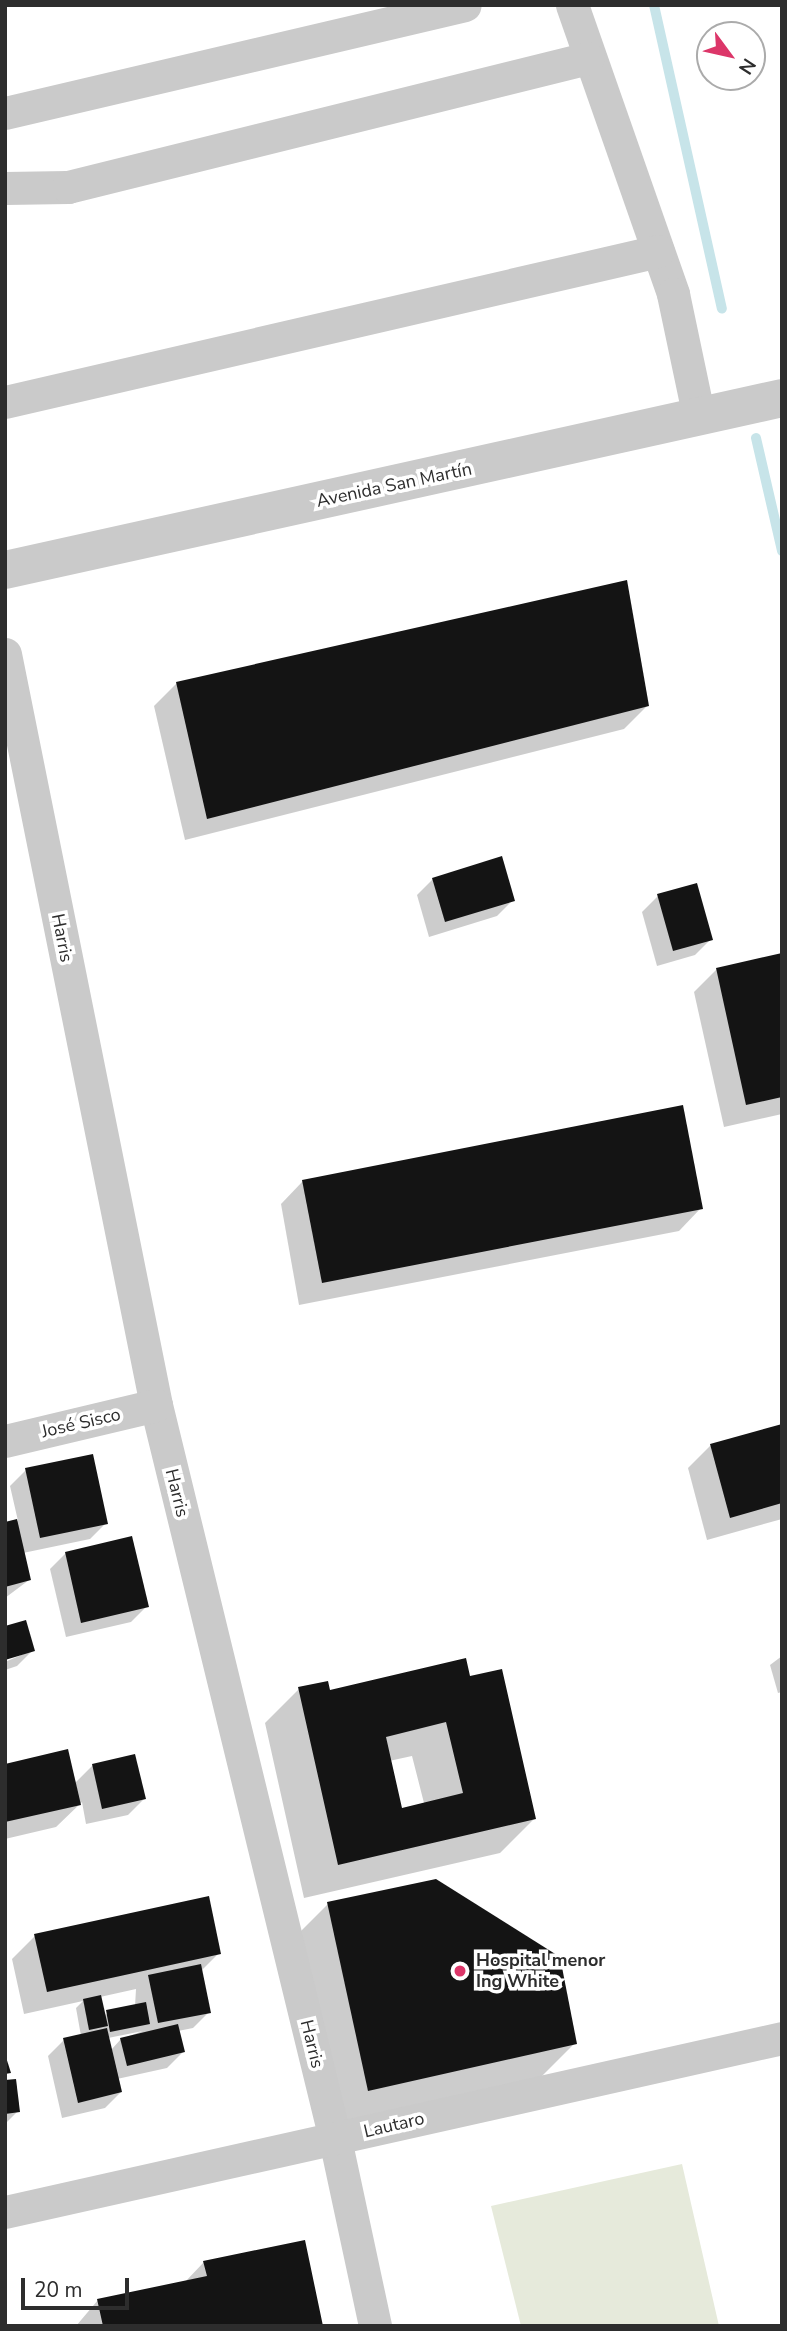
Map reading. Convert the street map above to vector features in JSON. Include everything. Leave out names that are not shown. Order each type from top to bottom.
[{"type":"street","points":[[5,113],[464,5]]},
{"type":"street","points":[[572,5],[588,58],[673,294],[699,417]]},
{"type":"street","points":[[5,188],[68,187],[588,58]]},
{"type":"street","points":[[5,402],[658,251]]},
{"type":"street","name":"Avenida San Martín","points":[[5,570],[782,398]]},
{"type":"street","name":"Harris","points":[[5,654],[156,1405],[335,2139],[375,2326]]},
{"type":"street","name":"José Sisco","points":[[5,1441],[156,1405]]},
{"type":"street","name":"Lautaro","points":[[5,2212],[782,2038]]},
{"type":"shaded area","points":[[682,2164],[719,2326],[521,2326],[491,2206]]},
{"type":"building","points":[[627,580],[649,706],[207,819],[176,682]]},
{"type":"building","points":[[502,856],[515,901],[445,922],[432,878]]},
{"type":"building","points":[[697,883],[713,940],[673,951],[657,894]]},
{"type":"building","points":[[782,953],[782,1097],[746,1105],[716,968]]},
{"type":"building","points":[[683,1105],[703,1209],[322,1283],[302,1180]]},
{"type":"building","points":[[782,1424],[782,1503],[730,1518],[710,1444]]},
{"type":"building","points":[[93,1454],[108,1524],[40,1538],[25,1468]]},
{"type":"building","points":[[17,1519],[31,1580],[5,1587],[5,1522]]},
{"type":"building","points":[[132,1536],[149,1607],[81,1623],[65,1552]]},
{"type":"building","points":[[26,1620],[35,1651],[5,1660],[5,1626]]},
{"type":"building","points":[[466,1658],[470,1676],[502,1669],[536,1819],[338,1865],[298,1687],[328,1681],[330,1690]],"holes":[[[446,1722],[463,1793],[402,1808],[386,1737]]]},
{"type":"building","points":[[68,1749],[81,1805],[5,1822],[5,1764]]},
{"type":"building","points":[[135,1754],[146,1799],[102,1809],[92,1764]]},
{"type":"building","name":"Hospital menor Ing White","points":[[436,1879],[560,1957],[577,2044],[368,2091],[327,1902]]},
{"type":"building","points":[[209,1896],[221,1954],[47,1992],[34,1934]]},
{"type":"building","points":[[201,1964],[211,2013],[158,2023],[148,1975]]},
{"type":"building","points":[[101,1995],[108,2026],[89,2030],[83,1999]]},
{"type":"building","points":[[146,2002],[150,2024],[110,2032],[106,2010]]},
{"type":"building","points":[[178,2024],[185,2052],[127,2066],[120,2038]]},
{"type":"building","points":[[107,2028],[122,2092],[78,2103],[63,2038]]},
{"type":"building","points":[[5,2054],[11,2073],[5,2074]]},
{"type":"building","points":[[16,2079],[20,2112],[5,2114],[5,2080]]},
{"type":"building","points":[[305,2240],[323,2326],[103,2326],[97,2299],[207,2276],[203,2261]]},
{"type":"waterway","points":[[654,5],[722,308]]},
{"type":"waterway","points":[[756,438],[782,551]]},
{"type":"place","name":"Hospital menor Ing White","points":[[460,1971]]}]
